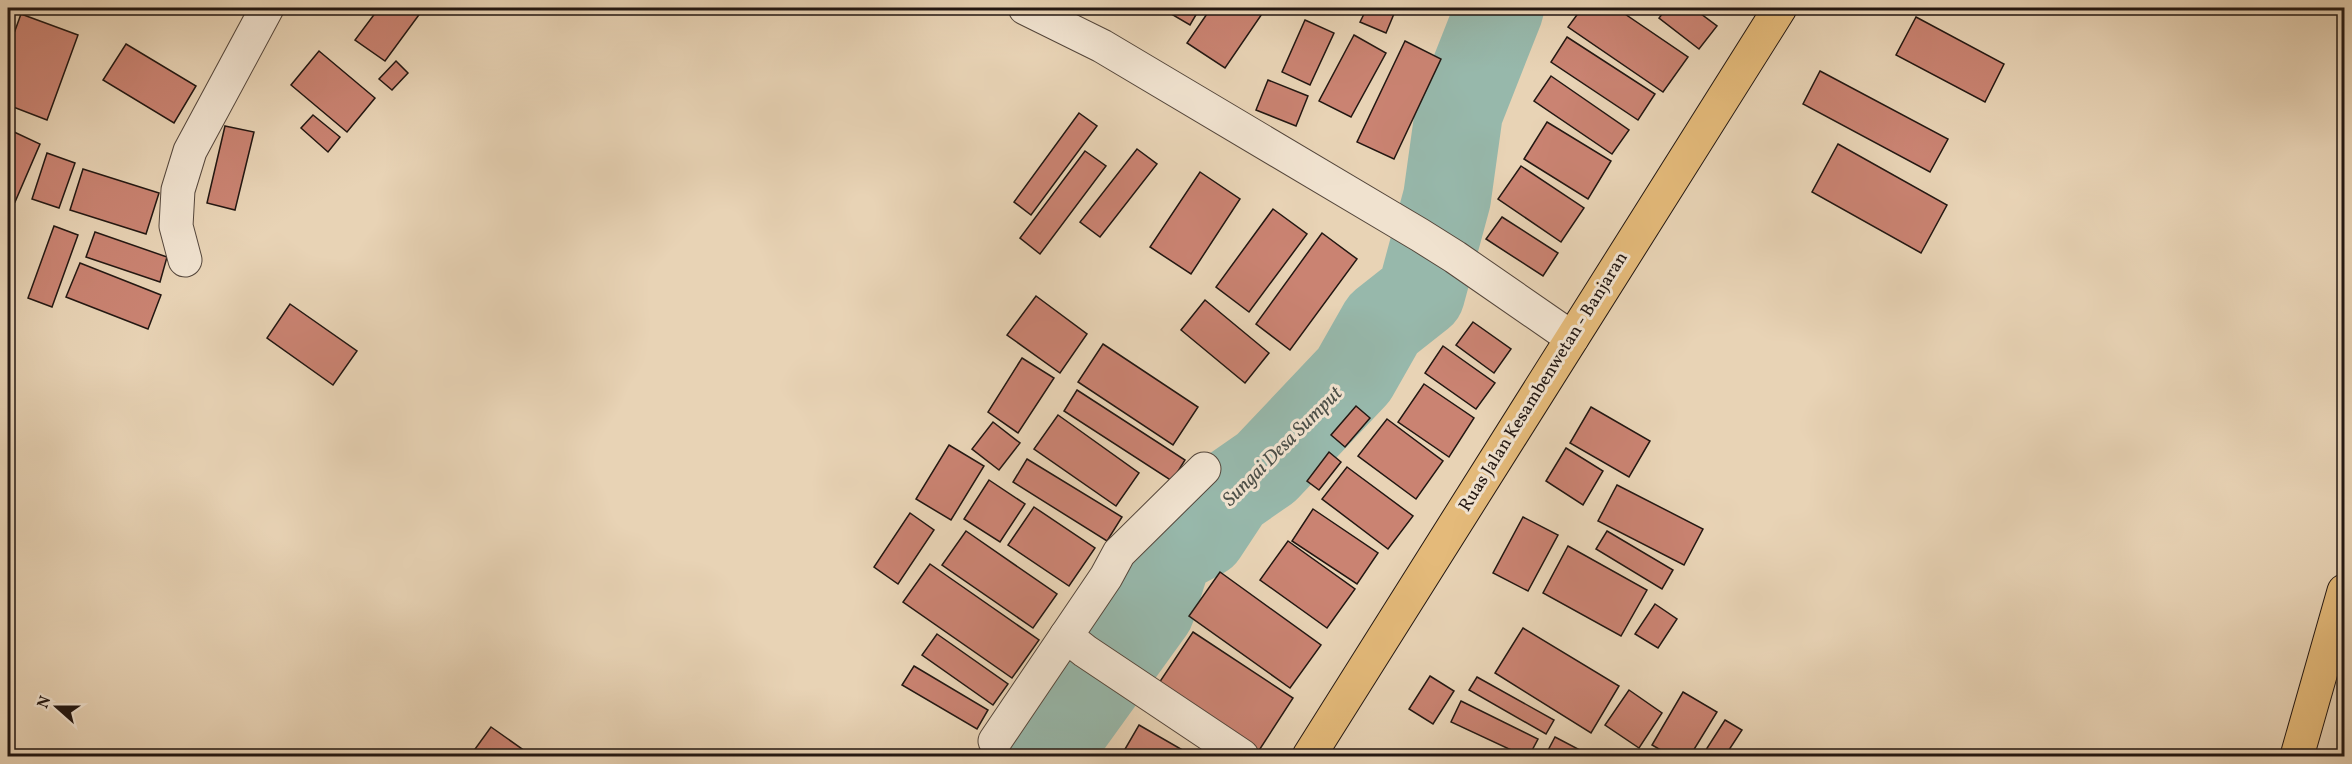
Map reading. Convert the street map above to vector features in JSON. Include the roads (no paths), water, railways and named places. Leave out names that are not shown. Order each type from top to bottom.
[{"type":"main road","name":"Ruas Jalan Kesambenwetan - Banjaran","points":[[1309,756],[1780,8]]},
{"type":"main road","points":[[2297,756],[2344,591]]},
{"type":"street","points":[[185,260],[176,226],[178,190],[190,151],[267,8]]},
{"type":"street","points":[[1025,8],[1102,46],[1420,235],[1572,338]]},
{"type":"street","points":[[995,741],[1076,644],[1119,553],[1204,469]]},
{"type":"street","points":[[1076,644],[1242,756]]},
{"type":"waterway","name":"Sungai Desa Sumput","points":[[1045,756],[1151,609],[1169,552],[1203,534],[1230,493],[1266,468],[1354,375],[1383,324],[1421,294],[1447,198],[1459,112],[1500,8]]}]
